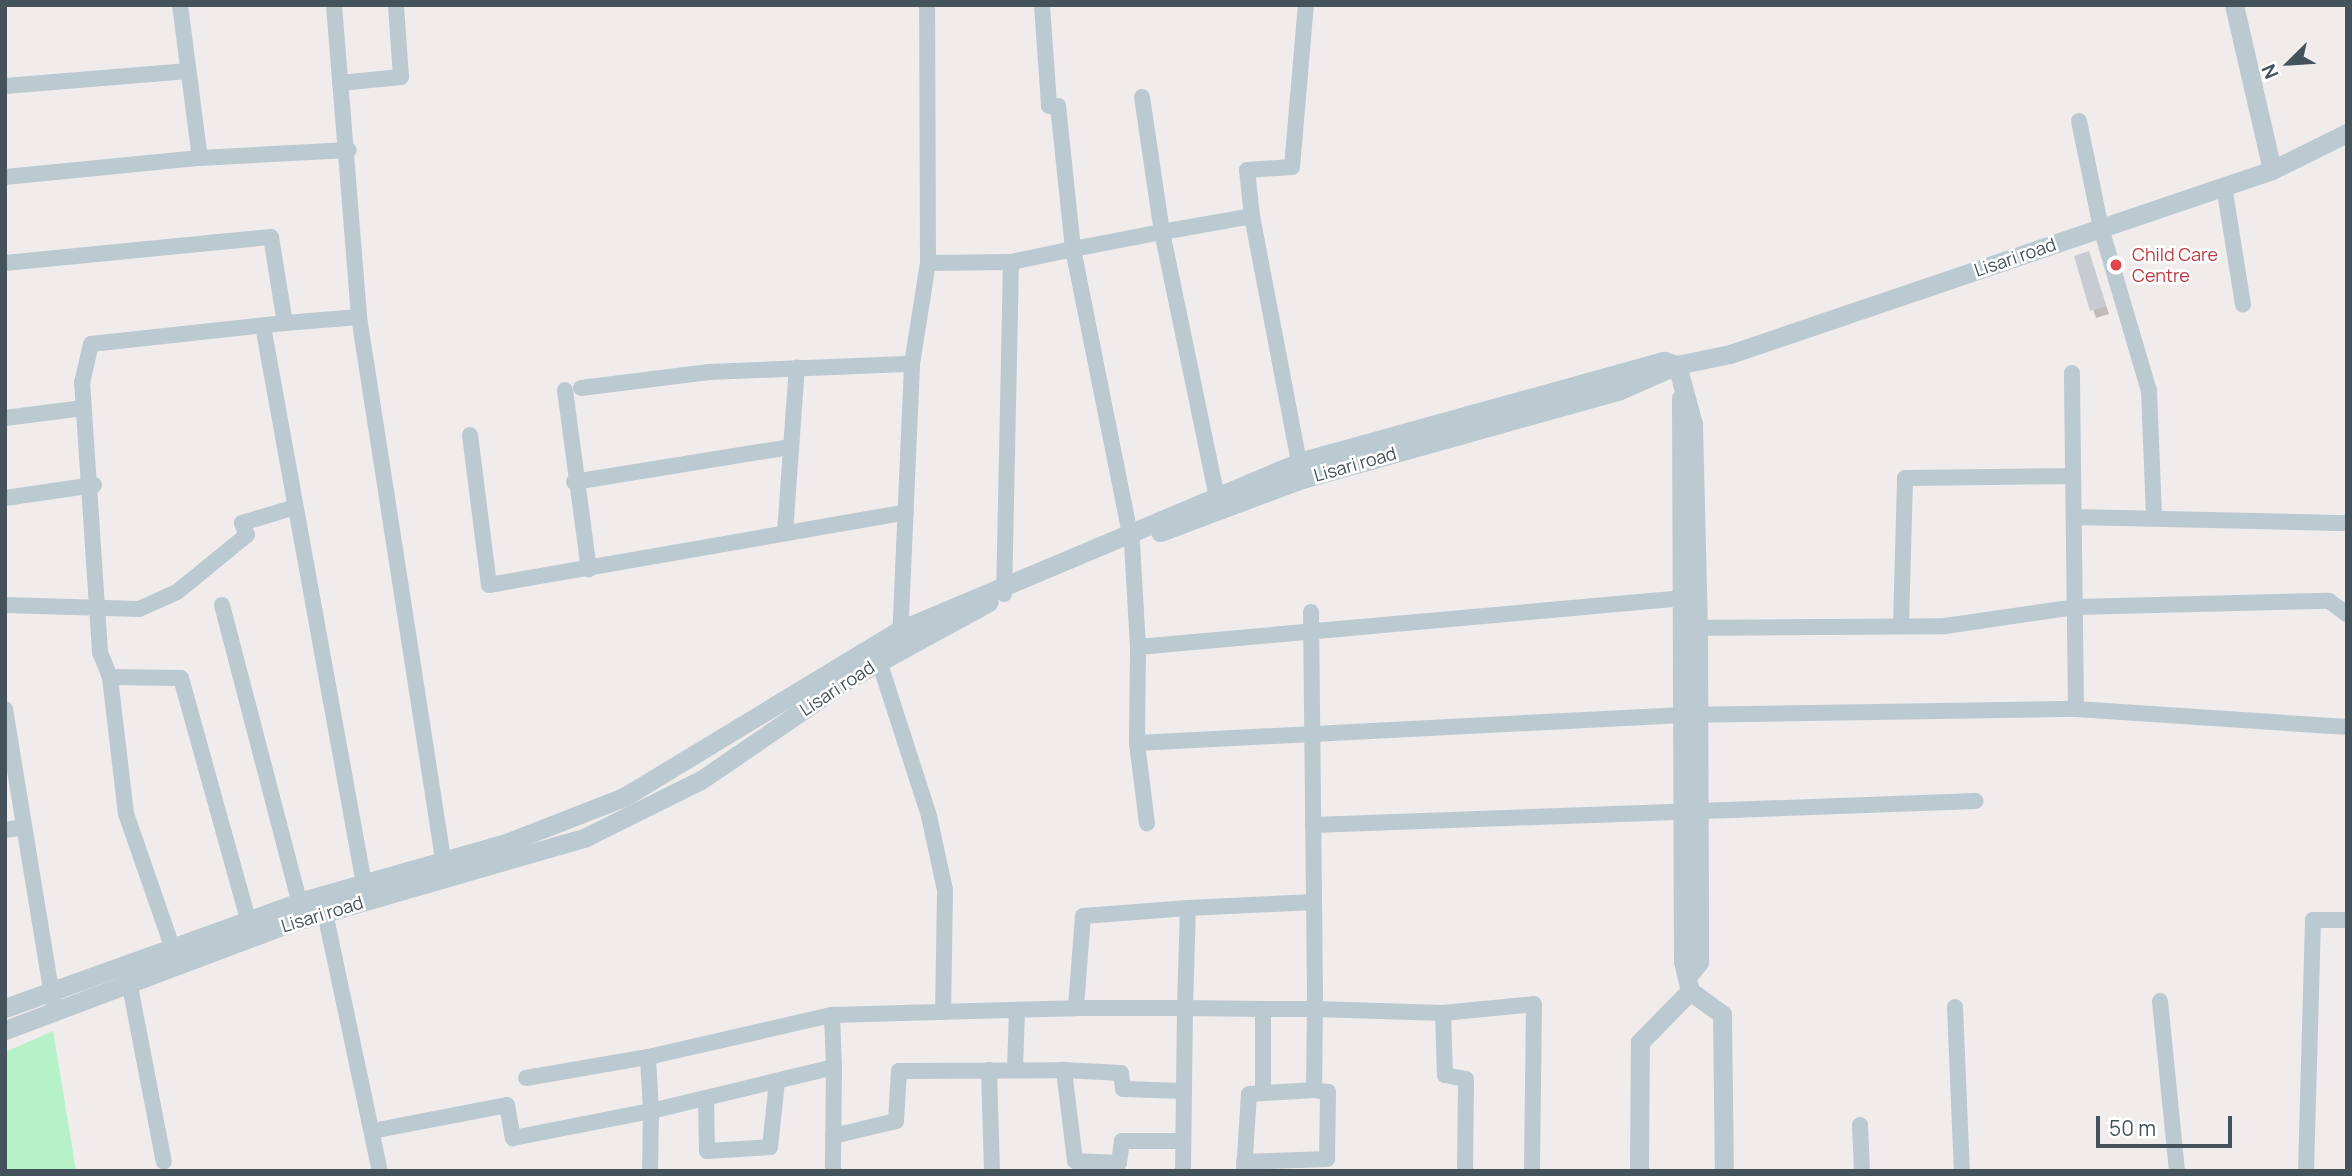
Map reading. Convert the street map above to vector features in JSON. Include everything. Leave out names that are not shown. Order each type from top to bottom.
[{"type":"street","points":[[180,5],[200,158]]},
{"type":"street","points":[[334,5],[349,150],[359,317],[444,870]]},
{"type":"street","points":[[340,83],[401,77],[396,5]]},
{"type":"street","points":[[900,640],[912,364],[928,263],[927,5]]},
{"type":"street","points":[[1042,5],[1049,106],[1058,106],[1073,249],[1131,538],[1138,647],[1137,743],[1147,823]]},
{"type":"street","points":[[1301,470],[1252,215],[1247,170],[1292,167],[1306,5]]},
{"type":"street","points":[[2234,5],[2272,170]]},
{"type":"street","points":[[5,86],[188,71]]},
{"type":"street","points":[[1142,97],[1162,232],[1218,501]]},
{"type":"street","points":[[2079,121],[2101,228],[2149,391],[2154,517]]},
{"type":"street","name":"Lisari road","points":[[444,870],[624,797],[900,640],[1004,587],[1218,501],[1301,470],[1664,362],[1676,365],[1730,354],[2272,170],[2347,134]]},
{"type":"street","points":[[5,177],[200,158],[349,150]]},
{"type":"street","points":[[2224,186],[2243,304]]},
{"type":"street","points":[[928,263],[1011,262],[1252,215]]},
{"type":"street","points":[[5,263],[271,237],[285,323]]},
{"type":"street","points":[[1004,587],[1011,262]]},
{"type":"street","points":[[175,955],[126,814],[110,677],[100,652],[96,607],[94,485],[83,408],[91,344],[359,317]]},
{"type":"street","points":[[263,326],[292,508],[366,892]]},
{"type":"street","points":[[589,569],[574,482],[573,389],[797,367],[912,364]]},
{"type":"street","points":[[1639,1171],[1640,1042],[1689,983],[1691,628],[1687,492],[1681,398],[1676,365]]},
{"type":"street","points":[[785,533],[797,367]]},
{"type":"street","points":[[2072,373],[2076,709]]},
{"type":"street","points":[[5,418],[83,408]]},
{"type":"street","points":[[470,435],[489,585],[906,512]]},
{"type":"street","points":[[574,482],[791,447]]},
{"type":"street","points":[[1901,624],[1905,478],[2073,476]]},
{"type":"street","points":[[5,498],[94,485]]},
{"type":"street","points":[[1687,492],[1684,598],[1691,628]]},
{"type":"street","points":[[5,604],[139,609],[177,592],[247,535],[242,523],[292,508]]},
{"type":"street","points":[[2074,517],[2347,523]]},
{"type":"street","points":[[1138,647],[1311,636],[1684,598]]},
{"type":"street","points":[[1691,628],[2014,621],[2075,607],[2329,601],[2347,614]]},
{"type":"street","points":[[222,605],[302,911]]},
{"type":"street","points":[[1311,612],[1314,1090]]},
{"type":"street","name":"Lisari road","points":[[5,1030],[53,1000],[302,911],[444,870],[598,831],[701,780],[879,661],[900,640]]},
{"type":"street","points":[[879,661],[929,816],[945,890],[943,1012]]},
{"type":"street","points":[[110,677],[181,678],[250,929]]},
{"type":"street","points":[[5,709],[53,1000]]},
{"type":"street","points":[[1137,743],[1690,715],[2076,709],[2347,727]]},
{"type":"street","points":[[1313,825],[1976,801]]},
{"type":"street","points":[[5,830],[24,827]]},
{"type":"street","name":"Lisari road","points":[[302,911],[325,913],[366,892]]},
{"type":"street","points":[[1076,1009],[1083,916],[1314,902]]},
{"type":"street","points":[[1183,1171],[1188,908]]},
{"type":"street","points":[[325,913],[380,1171]]},
{"type":"street","points":[[2306,1171],[2314,920],[2347,920]]},
{"type":"street","name":"Lisari road","points":[[5,1009],[129,981],[175,955]]},
{"type":"street","points":[[129,981],[164,1162]]},
{"type":"street","points":[[1689,983],[1722,1014],[1724,1171]]},
{"type":"street","points":[[2160,1001],[2177,1171]]},
{"type":"street","points":[[526,1079],[648,1057],[832,1015],[1185,1008],[1443,1013],[1534,1004],[1532,1171]]},
{"type":"street","points":[[1955,1007],[1962,1171]]},
{"type":"street","points":[[1263,1009],[1263,1093]]},
{"type":"street","points":[[1015,1070],[1017,1010]]},
{"type":"street","points":[[1443,1013],[1445,1075],[1466,1079],[1465,1171]]},
{"type":"street","points":[[832,1015],[833,1171]]},
{"type":"street","points":[[648,1057],[650,1171]]},
{"type":"street","points":[[372,1131],[507,1105],[513,1138],[651,1111],[834,1067]]},
{"type":"street","points":[[989,1070],[992,1171]]},
{"type":"street","points":[[833,1136],[896,1121],[899,1071],[1064,1070],[1121,1073],[1123,1089],[1184,1091]]},
{"type":"street","points":[[1064,1070],[1075,1161],[1119,1163],[1122,1141],[1183,1141]]},
{"type":"street","points":[[706,1098],[707,1151],[770,1147],[777,1081]]},
{"type":"street","points":[[1314,1090],[1328,1092],[1327,1159],[1244,1166],[1249,1094],[1263,1093],[1314,1090]]},
{"type":"street","points":[[1860,1125],[1862,1171]]},
{"type":"green space","points":[[53,1031],[76,1171],[5,1171],[5,1052]]},
{"type":"building","points":[[2089,251],[2106,306],[2090,311],[2074,256]]},
{"type":"place","name":"Child Care Centre","points":[[2116,265]]}]
